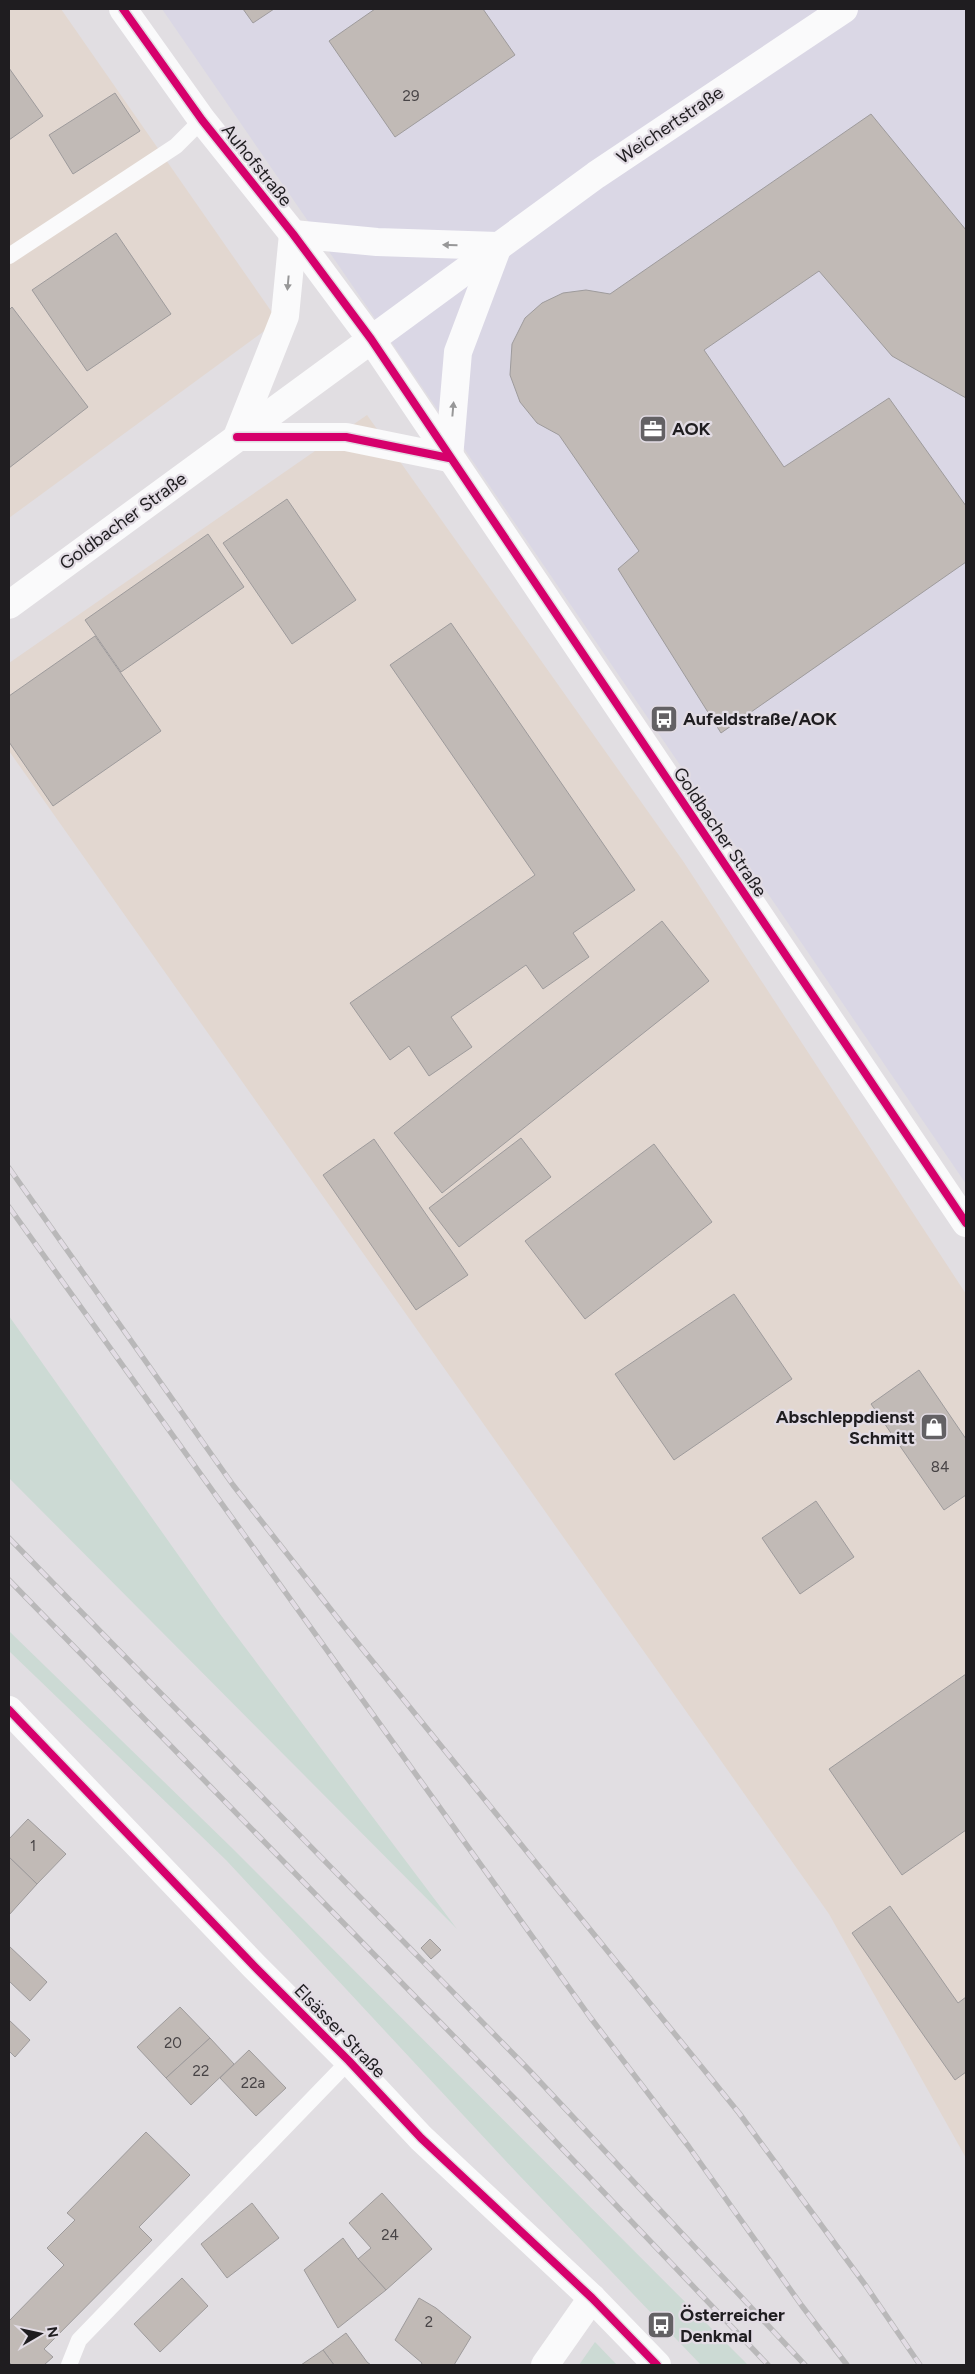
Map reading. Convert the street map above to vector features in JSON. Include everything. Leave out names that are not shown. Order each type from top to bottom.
[{"type":"street","name":"Auhofstraße","points":[[123,9],[202,120],[293,234],[370,339]]},
{"type":"street","name":"Weichertstraße","points":[[370,339],[596,174],[844,9]]},
{"type":"street","points":[[293,234],[377,242],[498,246],[458,352],[449,458],[346,437],[237,437],[285,316],[293,234]]},
{"type":"street","name":"Goldbacher Straße","points":[[9,605],[370,339],[966,1223]]},
{"type":"street","name":"Elsässer Straße","points":[[10,1714],[255,1967],[349,2061],[421,2138],[592,2298],[658,2365]]},
{"type":"street","points":[[545,2365],[592,2298]]},
{"type":"lane","points":[[9,256],[176,146],[202,120]]},
{"type":"lane","points":[[69,2365],[79,2340],[349,2061]]},
{"type":"shaded area","points":[[9,9],[61,9],[278,321],[9,518]]},
{"type":"shaded area","points":[[162,9],[966,9],[966,1184],[405,362]]},
{"type":"shaded area","points":[[367,415],[683,861],[966,1294],[966,2158],[829,1914],[9,751],[9,663]]},
{"type":"shaded area","points":[[9,1316],[220,1614],[457,1929],[9,1478]]},
{"type":"shaded area","points":[[9,1631],[231,1847],[748,2365],[701,2365],[518,2174],[226,1860],[9,1651]]},
{"type":"shaded area","points":[[595,2342],[617,2365],[579,2365]]},
{"type":"building","points":[[243,9],[274,9],[253,23]]},
{"type":"building","points":[[375,9],[483,9],[515,55],[395,137],[329,41]]},
{"type":"building","points":[[9,68],[43,116],[9,140]]},
{"type":"building","points":[[115,93],[140,131],[73,174],[49,135]]},
{"type":"building","name":"AOK","points":[[871,114],[966,230],[966,398],[892,356],[819,271],[704,350],[784,467],[889,398],[966,506],[966,562],[721,733],[618,569],[639,551],[559,435],[537,423],[520,402],[510,375],[512,344],[525,318],[542,303],[563,293],[586,290],[610,294]]},
{"type":"building","points":[[116,233],[171,314],[87,371],[32,290]]},
{"type":"building","points":[[12,307],[88,407],[9,468],[9,310]]},
{"type":"building","points":[[287,499],[356,600],[292,644],[223,543]]},
{"type":"building","points":[[208,534],[244,587],[121,672],[85,620]]},
{"type":"building","points":[[451,623],[635,890],[573,933],[589,957],[543,989],[526,965],[451,1017],[472,1047],[429,1076],[409,1046],[390,1060],[350,1003],[535,875],[390,665]]},
{"type":"building","points":[[95,636],[161,731],[53,806],[9,742],[9,696]]},
{"type":"building","points":[[662,921],[709,981],[442,1193],[394,1133]]},
{"type":"building","points":[[521,1138],[551,1177],[459,1247],[429,1208]]},
{"type":"building","points":[[374,1139],[468,1275],[416,1310],[323,1175]]},
{"type":"building","points":[[654,1144],[712,1222],[585,1319],[525,1241]]},
{"type":"building","points":[[734,1294],[792,1379],[674,1460],[615,1374]]},
{"type":"building","points":[[919,1370],[966,1439],[966,1495],[944,1510],[871,1404]]},
{"type":"building","points":[[816,1501],[854,1557],[800,1594],[762,1538]]},
{"type":"building","points":[[966,1674],[966,1830],[902,1875],[829,1769]]},
{"type":"building","points":[[28,1819],[66,1854],[37,1884],[9,1857],[9,1839]]},
{"type":"building","points":[[9,1857],[37,1884],[9,1915]]},
{"type":"building","points":[[890,1906],[958,2003],[966,1997],[966,2072],[955,2080],[852,1933]]},
{"type":"building","points":[[430,1939],[441,1950],[431,1959],[421,1948]]},
{"type":"building","points":[[9,1946],[47,1982],[30,2001],[9,1981]]},
{"type":"building","points":[[180,2007],[210,2038],[166,2078],[137,2047]]},
{"type":"building","points":[[9,2020],[30,2040],[15,2057],[9,2051]]},
{"type":"building","points":[[210,2038],[234,2064],[191,2105],[166,2078]]},
{"type":"building","points":[[249,2050],[286,2088],[256,2116],[220,2078]]},
{"type":"building","points":[[146,2132],[190,2175],[139,2227],[152,2240],[44,2349],[53,2357],[44,2365],[12,2365],[9,2362],[9,2321],[64,2265],[47,2248],[75,2220],[67,2213]]},
{"type":"building","points":[[382,2193],[432,2249],[386,2290],[358,2259],[371,2248],[349,2223]]},
{"type":"building","points":[[252,2203],[279,2238],[227,2278],[201,2244]]},
{"type":"building","points":[[343,2238],[358,2259],[386,2290],[338,2328],[304,2270]]},
{"type":"building","points":[[182,2278],[208,2306],[160,2352],[134,2324]]},
{"type":"building","points":[[419,2298],[436,2308],[471,2337],[454,2365],[421,2365],[422,2363],[395,2340]]},
{"type":"building","points":[[346,2333],[371,2365],[334,2365],[323,2350]]},
{"type":"building","points":[[323,2350],[334,2365],[301,2365]]},
{"type":"railway","points":[[9,1168],[233,1485],[343,1625],[739,2113],[866,2286],[920,2365]]},
{"type":"railway","points":[[9,1207],[590,2017],[689,2147],[802,2306],[847,2365]]},
{"type":"railway","points":[[9,1538],[530,2071],[805,2365]]},
{"type":"railway","points":[[9,1580],[515,2099],[768,2365]]},
{"type":"cycle path","points":[[123,9],[202,120],[293,234],[371,339],[966,1223]]},
{"type":"cycle path","points":[[237,437],[346,437],[449,458]]},
{"type":"cycle path","points":[[9,1710],[255,1967],[349,2061],[421,2138],[592,2298],[657,2365]]},
{"type":"place","name":"AOK","points":[[653,429]]},
{"type":"place","name":"Aufeldstraße/AOK","points":[[664,719]]},
{"type":"place","name":"Abschleppdienst Schmitt","points":[[934,1427]]},
{"type":"place","name":"Österreicher Denkmal","points":[[661,2325]]}]
